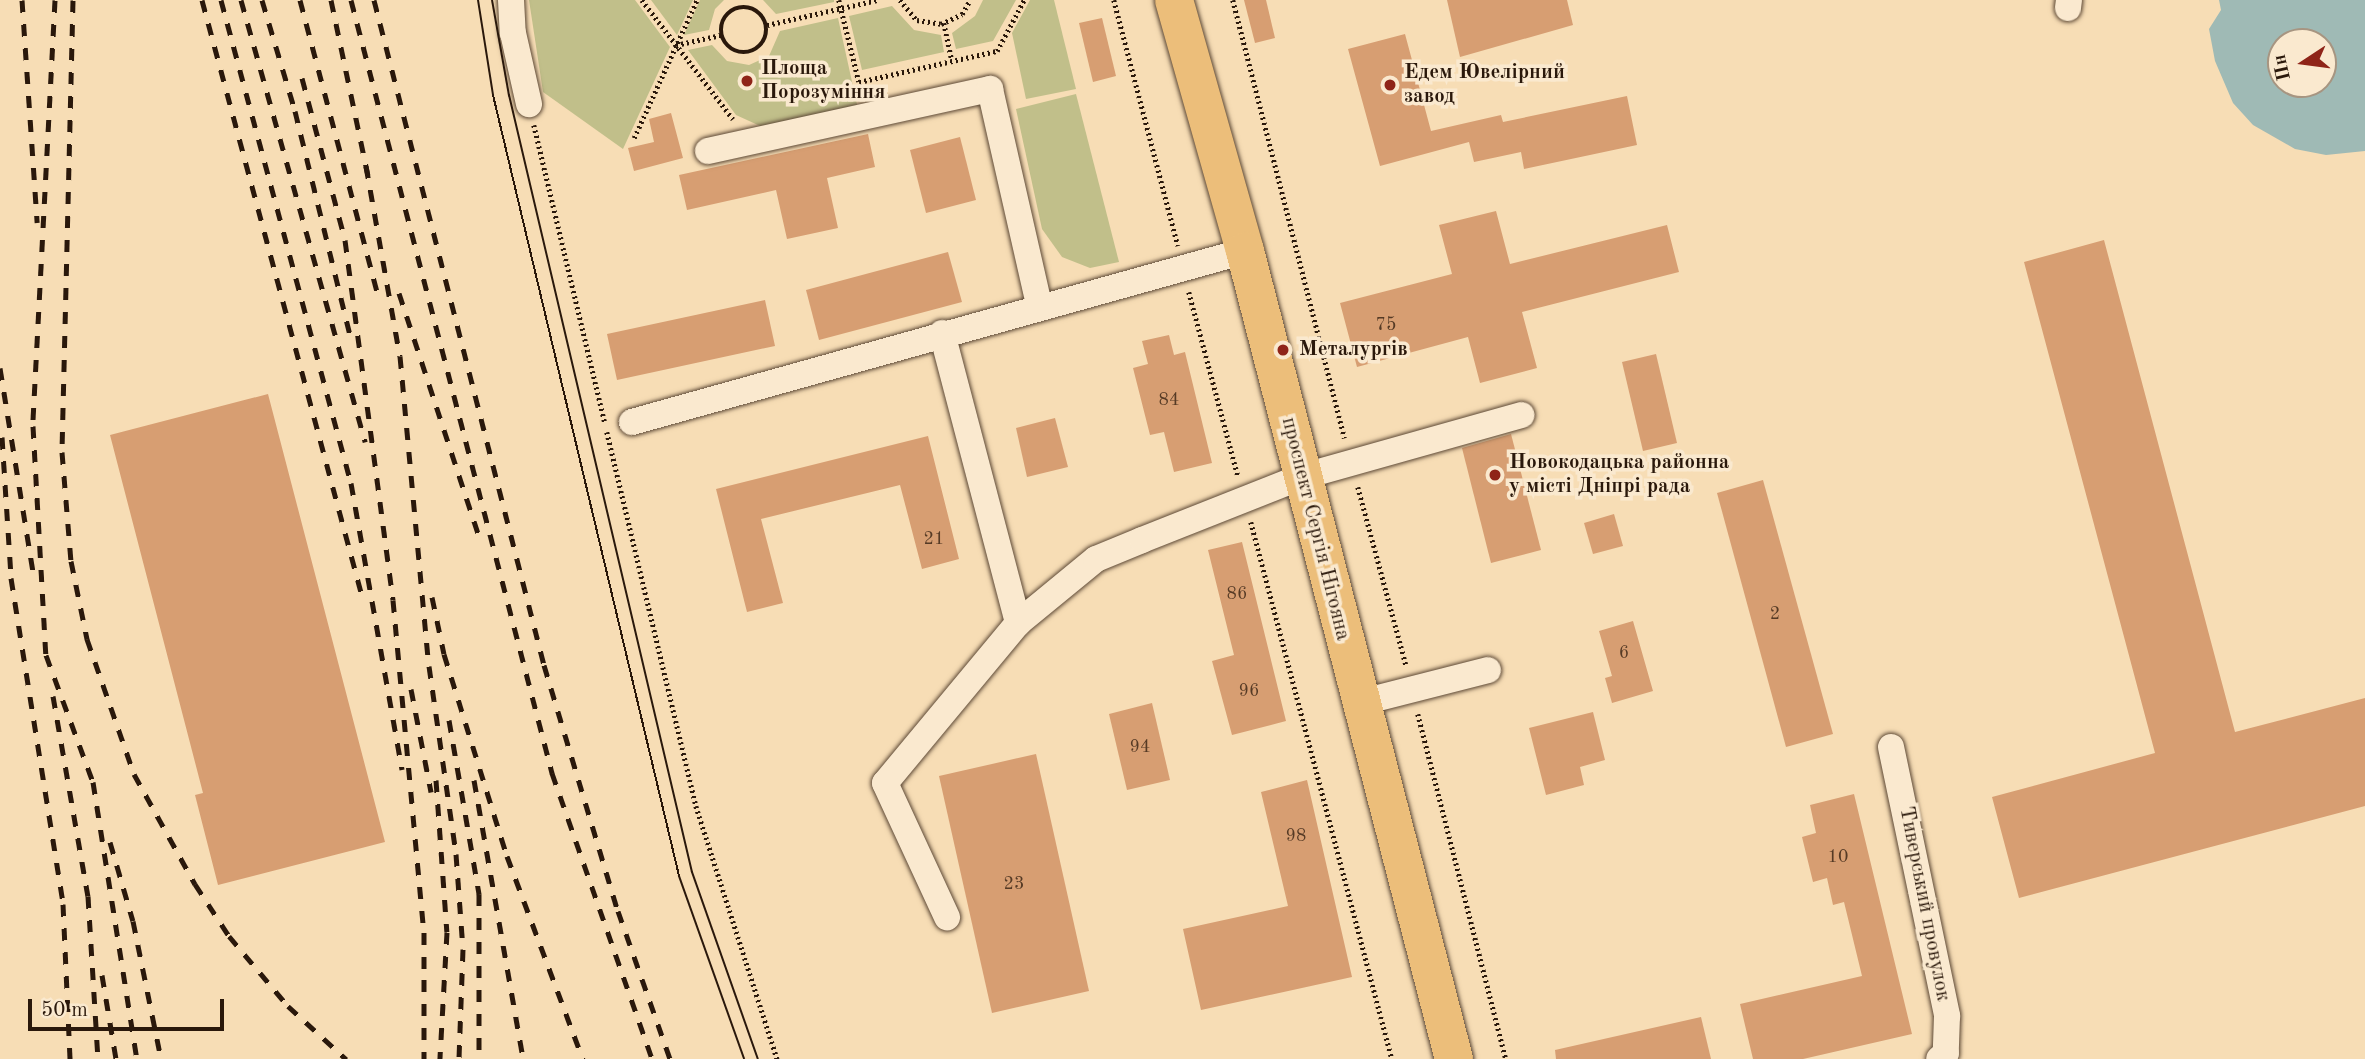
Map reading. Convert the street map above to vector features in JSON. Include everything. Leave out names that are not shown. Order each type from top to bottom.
[{"type":"highway","name":"проспект Сергія Нігояна","points":[[1174,0],[1245,251],[1359,703],[1454,1059]]},
{"type":"lane","points":[[511,0],[513,33],[529,104]]},
{"type":"lane","points":[[708,150],[990,89],[1039,305]]},
{"type":"lane","points":[[632,422],[1039,305],[1245,251]]},
{"type":"lane","points":[[942,333],[1018,623]]},
{"type":"lane","points":[[947,917],[885,783],[1018,623],[1096,559],[1301,477],[1521,415]]},
{"type":"lane","points":[[1359,703],[1488,670]]},
{"type":"lane","name":"Тиверський провулок","points":[[1891,747],[1947,1016],[1946,1053],[1939,1059]]},
{"type":"path","points":[[642,0],[750,142]]},
{"type":"path","points":[[634,138],[696,0]]},
{"type":"path","points":[[839,0],[859,82],[997,51],[1024,0]]},
{"type":"path","points":[[767,25],[878,0]]},
{"type":"path","points":[[900,0],[917,20],[944,23],[962,13],[970,0]]},
{"type":"path","points":[[1114,0],[1392,1059]]},
{"type":"path","points":[[1233,0],[1506,1059]]},
{"type":"path","points":[[739,7],[759,13],[767,25],[765,41],[753,51],[730,48],[721,35],[727,15],[739,7]]},
{"type":"path","points":[[944,23],[952,60]]},
{"type":"path","points":[[676,45],[721,35]]},
{"type":"path","points":[[529,104],[696,807],[777,1059]]},
{"type":"shaded area","points":[[529,0],[635,0],[670,47],[623,149],[543,92]]},
{"type":"shaded area","points":[[651,0],[693,0],[677,35]]},
{"type":"shaded area","points":[[700,0],[724,0],[715,9],[709,30],[684,35]]},
{"type":"shaded area","points":[[763,0],[834,0],[834,2],[776,14]]},
{"type":"shaded area","points":[[983,0],[1016,0],[993,41],[956,49],[952,33],[975,16]]},
{"type":"shaded area","points":[[1030,0],[1054,0],[1076,89],[1026,99],[1012,33]]},
{"type":"shaded area","points":[[892,6],[914,30],[941,35],[944,52],[862,70],[849,16]]},
{"type":"shaded area","points":[[838,18],[858,109],[767,129],[736,115],[688,50],[712,45],[727,61],[749,65],[769,56],[780,31]]},
{"type":"shaded area","points":[[1076,94],[1119,262],[1090,268],[1062,257],[1042,229],[1016,109]]},
{"type":"water","points":[[2219,0],[2365,0],[2365,151],[2326,155],[2295,149],[2253,125],[2233,103],[2215,61],[2209,29],[2221,10]]},
{"type":"building","points":[[1244,0],[1266,0],[1275,38],[1255,43]]},
{"type":"building","points":[[1447,0],[1567,0],[1573,25],[1460,57]]},
{"type":"building","points":[[1102,18],[1116,76],[1093,82],[1079,23]]},
{"type":"building","points":[[1405,34],[1431,131],[1501,115],[1503,122],[1627,96],[1637,145],[1524,169],[1521,152],[1474,162],[1469,142],[1380,166],[1348,49]]},
{"type":"building","points":[[671,113],[683,158],[634,171],[628,148],[654,142],[649,119]]},
{"type":"building","points":[[868,134],[875,167],[827,178],[838,228],[787,239],[776,190],[687,210],[679,175]]},
{"type":"building","points":[[960,137],[976,200],[926,213],[910,150]]},
{"type":"building","points":[[1496,211],[1510,264],[1667,225],[1679,272],[1522,312],[1537,368],[1480,383],[1468,337],[1357,367],[1340,303],[1452,274],[1439,225]]},
{"type":"building","points":[[2104,240],[2235,732],[2365,698],[2365,806],[2019,898],[1992,797],[2155,753],[2024,262]]},
{"type":"building","points":[[948,252],[962,302],[819,340],[806,290]]},
{"type":"building","points":[[765,300],[775,346],[617,380],[607,334]]},
{"type":"building","points":[[1169,335],[1174,355],[1185,352],[1212,463],[1174,472],[1164,432],[1150,435],[1133,368],[1148,364],[1142,341]]},
{"type":"building","points":[[1656,354],[1677,443],[1643,451],[1622,362]]},
{"type":"building","points":[[268,394],[385,842],[218,885],[195,795],[203,793],[110,435]]},
{"type":"building","points":[[1055,418],[1068,467],[1027,477],[1016,428]]},
{"type":"building","name":"Новокодацька районна у місті Дніпрі рада","points":[[1511,434],[1541,550],[1491,563],[1462,448]]},
{"type":"building","points":[[928,436],[959,559],[922,569],[900,485],[761,519],[783,603],[747,612],[716,489]]},
{"type":"building","points":[[1763,480],[1833,734],[1786,747],[1717,493]]},
{"type":"building","points":[[1614,514],[1623,546],[1593,554],[1584,523]]},
{"type":"building","points":[[1242,542],[1286,721],[1232,735],[1212,661],[1234,655],[1208,550]]},
{"type":"building","points":[[1633,621],[1653,691],[1612,703],[1605,678],[1612,676],[1599,631]]},
{"type":"building","points":[[1152,703],[1170,780],[1127,790],[1109,714]]},
{"type":"building","points":[[1593,712],[1605,760],[1580,767],[1584,785],[1546,795],[1529,728]]},
{"type":"building","points":[[1036,754],[1089,991],[992,1013],[939,776]]},
{"type":"building","points":[[1307,780],[1352,977],[1201,1010],[1183,929],[1288,906],[1261,792]]},
{"type":"building","points":[[1854,794],[1912,1034],[1803,1059],[1753,1059],[1740,1004],[1862,976],[1844,902],[1833,905],[1827,878],[1813,882],[1802,837],[1816,833],[1810,805]]},
{"type":"building","points":[[1701,1017],[1711,1059],[1556,1059],[1555,1050]]},
{"type":"tram line","points":[[478,0],[493,95],[679,876],[744,1059]]},
{"type":"tram line","points":[[492,0],[509,95],[692,872],[758,1059]]},
{"type":"railway","points":[[22,0],[37,222]]},
{"type":"railway","points":[[55,0],[33,426],[46,655],[93,782],[137,1059]]},
{"type":"railway","points":[[73,0],[62,452],[71,561],[87,639],[134,774],[195,884],[229,936],[288,1006],[346,1059]]},
{"type":"railway","points":[[202,0],[362,596]]},
{"type":"railway","points":[[221,0],[351,483],[402,769]]},
{"type":"railway","points":[[241,0],[365,442]]},
{"type":"railway","points":[[262,0],[295,111],[350,335]]},
{"type":"railway","points":[[300,0],[377,291]]},
{"type":"railway","points":[[331,0],[368,175]]},
{"type":"railway","points":[[351,0],[552,773],[652,1059]]},
{"type":"railway","points":[[374,0],[544,665],[618,911],[670,1059]]},
{"type":"railway","points":[[302,78],[345,240],[393,600],[424,932],[424,1059]]},
{"type":"railway","points":[[366,166],[400,356],[429,666],[456,854],[463,949],[459,1059]]},
{"type":"railway","points":[[399,293],[480,539]]},
{"type":"railway","points":[[0,368],[33,572]]},
{"type":"railway","points":[[2,437],[11,578],[63,904],[70,1059]]},
{"type":"railway","points":[[432,597],[444,654],[507,856],[583,1059]]},
{"type":"railway","points":[[411,689],[431,792]]},
{"type":"railway","points":[[53,696],[88,896],[98,1059]]},
{"type":"railway","points":[[449,720],[479,894],[479,1059]]},
{"type":"railway","points":[[436,780],[447,932],[440,1059]]},
{"type":"railway","points":[[474,780],[523,1059]]},
{"type":"railway","points":[[110,842],[133,921],[161,1059]]},
{"type":"railway","points":[[102,975],[116,1059]]},
{"type":"place","name":"Площа Порозуміння","points":[[747,81]]},
{"type":"place","name":"Едем Ювелірний завод","points":[[1390,85]]},
{"type":"place","name":"Металургів","points":[[1283,350]]},
{"type":"place","name":"Новокодацька районна у місті Дніпрі рада","points":[[1495,475]]}]
